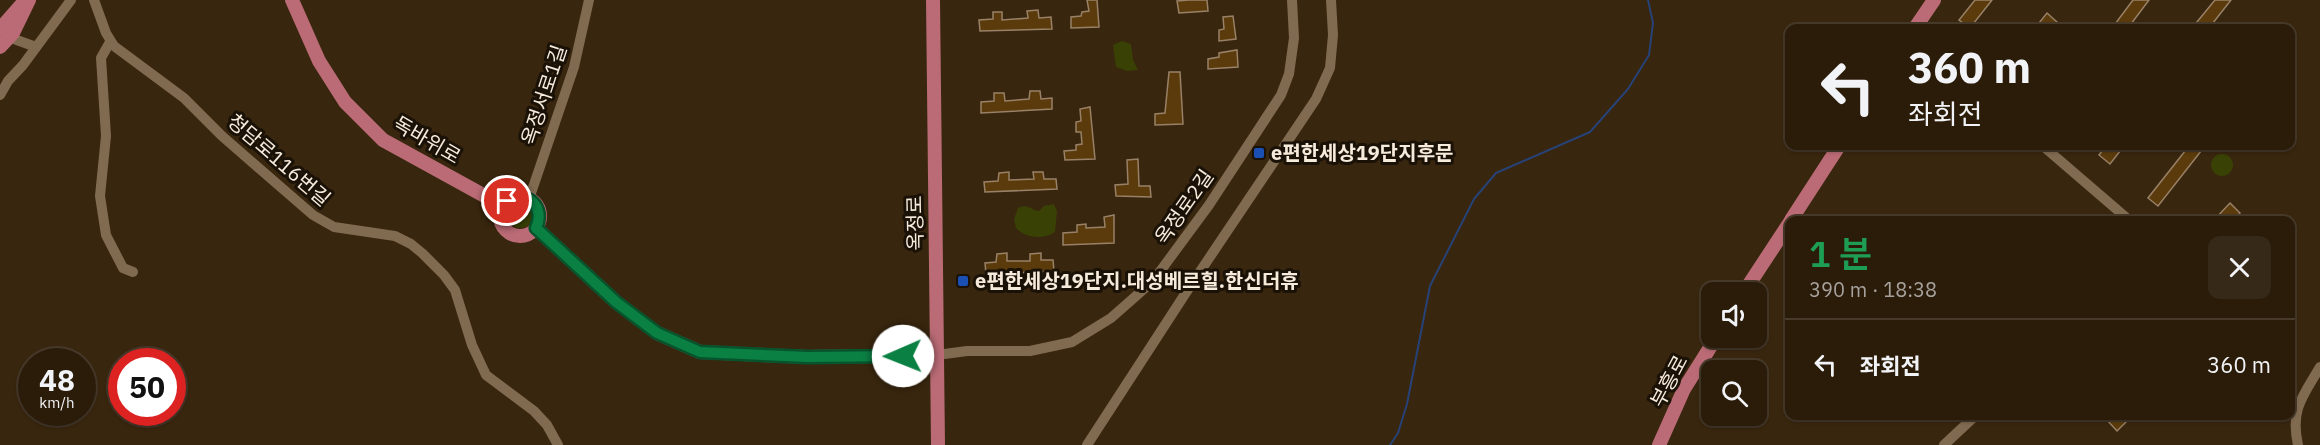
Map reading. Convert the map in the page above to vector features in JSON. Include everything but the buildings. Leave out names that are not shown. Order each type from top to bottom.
[{"type":"main road","points":[[0,14],[20,0]]},
{"type":"main road","points":[[0,31],[27,0]]},
{"type":"main road","points":[[0,47],[13,33],[27,0]]},
{"type":"main road","name":"독바위로","points":[[292,0],[319,61],[345,102],[383,140],[503,206]]},
{"type":"main road","name":"옥정로","points":[[933,0],[938,445]]},
{"type":"main road","points":[[1918,24],[1934,0]]},
{"type":"main road","points":[[1793,216],[1836,150]]},
{"type":"main road","points":[[518,196],[529,199],[534,203],[539,215],[536,228],[525,235],[512,234],[506,230],[500,219],[503,206],[507,201],[518,196]]},
{"type":"main road","points":[[536,228],[616,302],[657,333],[700,352],[807,357],[937,355]]},
{"type":"main road","points":[[1750,282],[1785,229]]},
{"type":"main road","name":"부흥로","points":[[1659,445],[1684,389],[1710,348]]},
{"type":"street","points":[[0,96],[8,81],[71,0]]},
{"type":"street","points":[[94,0],[110,42],[101,58],[106,136],[100,196],[108,239],[123,268],[133,272]]},
{"type":"street","name":"옥정서로1길","points":[[529,199],[574,67],[589,0]]},
{"type":"street","name":"옥정로2길","points":[[937,355],[967,351],[1030,351],[1072,342],[1111,318],[1153,280],[1209,205],[1281,95],[1289,74],[1294,38],[1292,0]]},
{"type":"street","points":[[1087,445],[1316,99],[1330,68],[1334,35],[1330,0]]},
{"type":"street","points":[[0,31],[36,47]]},
{"type":"street","name":"청담로116번길","points":[[110,42],[183,98],[222,136],[321,220],[334,227],[395,236],[422,253],[455,290],[472,345],[486,375],[534,411],[547,425],[558,445]]},
{"type":"street","points":[[2048,150],[2124,216]]},
{"type":"street","points":[[2295,414],[2297,405],[2320,366]]},
{"type":"street","points":[[1944,445],[1972,420]]},
{"type":"street","points":[[2295,420],[2298,445]]},
{"type":"green space","points":[[1122,41],[1131,44],[1133,60],[1138,70],[1127,71],[1116,67],[1113,45]]},
{"type":"green space","points":[[2222,154],[2230,157],[2233,165],[2230,173],[2222,176],[2214,173],[2211,165],[2214,157]]},
{"type":"green space","points":[[520,204],[528,208],[532,216],[528,224],[520,228],[512,224],[508,216],[512,208]]},
{"type":"green space","points":[[1054,204],[1057,211],[1055,232],[1051,235],[1035,237],[1024,234],[1016,228],[1014,219],[1018,208],[1027,206],[1039,211],[1044,206]]},
{"type":"waterway","points":[[1390,445],[1398,433],[1407,404],[1430,286],[1474,199],[1496,173],[1590,132],[1628,89],[1649,55],[1653,23],[1648,0]]},
{"type":"place","name":"e편한세상19단지후문","points":[[1259,153]]},
{"type":"place","name":"e편한세상19단지.대성베르힐.한신더휴","points":[[963,281]]},
{"type":"route","points":[[507,201],[518,196],[529,199],[538,208],[539,222],[536,228],[616,302],[657,333],[700,352],[807,357],[903,356]]}]
